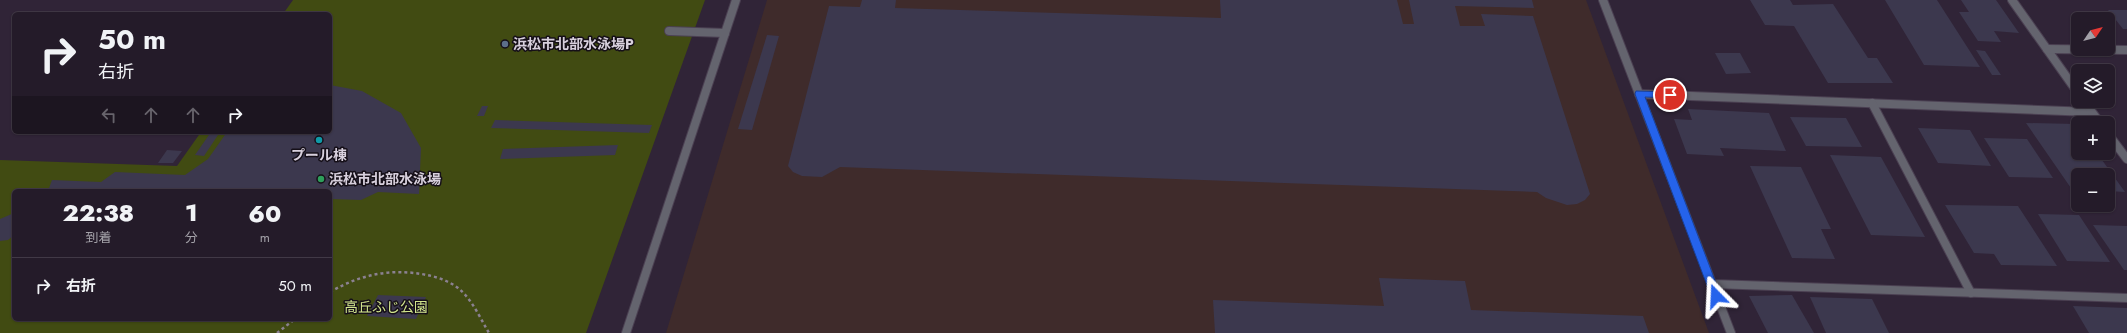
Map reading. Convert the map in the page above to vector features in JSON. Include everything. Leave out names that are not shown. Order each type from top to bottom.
[{"type":"street","points":[[626,333],[736,0]]},
{"type":"street","points":[[1603,0],[1731,333]]},
{"type":"street","points":[[2012,0],[2071,82]]},
{"type":"street","points":[[669,31],[725,33]]},
{"type":"street","points":[[2047,49],[2127,50]]},
{"type":"street","points":[[1639,94],[2091,112]]},
{"type":"street","points":[[1872,103],[1971,292]]},
{"type":"street","points":[[2088,108],[2094,116]]},
{"type":"street","points":[[2115,143],[2127,159]]},
{"type":"street","points":[[1712,284],[2127,298]]},
{"type":"path","points":[[332,291],[357,278],[376,273],[395,271],[425,275],[451,283],[462,292],[489,333]]},
{"type":"path","points":[[277,333],[292,321]]},
{"type":"shaded area","points":[[767,0],[1586,0],[1709,333],[666,333]]},
{"type":"green space","name":"浜松市北部水泳場","points":[[293,0],[705,0],[586,333],[0,333],[0,160],[177,166],[200,134],[332,134],[332,12],[284,12]]},
{"type":"building","points":[[862,0],[896,0],[895,8],[1221,18],[1220,0],[1397,0],[1403,24],[1414,24],[1409,0],[1532,0],[1534,8],[1455,6],[1460,26],[1485,26],[1481,14],[1533,16],[1590,194],[1585,200],[1577,204],[1567,205],[1546,198],[1537,192],[840,167],[822,177],[802,176],[793,172],[788,166],[829,6],[860,7]]},
{"type":"building","points":[[1750,0],[1790,0],[1793,5],[1833,4],[1868,58],[1877,58],[1893,83],[1828,83],[1794,26],[1765,25]]},
{"type":"building","points":[[1885,0],[1937,0],[1980,67],[1924,65]]},
{"type":"building","points":[[1961,0],[1996,0],[2019,33],[1994,31],[2001,42],[1978,41],[1959,12],[1969,12]]},
{"type":"building","points":[[2108,10],[2127,10],[2127,29],[2123,29],[2115,19],[2115,12],[2110,12]]},
{"type":"building","points":[[767,35],[779,36],[752,130],[738,129]]},
{"type":"building","points":[[1976,50],[1985,51],[2001,75],[1992,75]]},
{"type":"building","points":[[1715,53],[1740,53],[1751,73],[1726,74]]},
{"type":"building","name":"プール棟","points":[[332,85],[362,91],[401,113],[421,148],[419,194],[378,192],[361,200],[332,199],[332,189],[49,189],[52,180],[101,182],[115,172],[185,175],[208,159],[226,134],[332,134]]},
{"type":"building","points":[[482,106],[488,106],[484,116],[477,116]]},
{"type":"building","points":[[1688,109],[1769,113],[1786,151],[1720,148],[1724,156],[1687,154],[1674,119],[1692,120]]},
{"type":"building","points":[[1790,117],[1846,118],[1862,147],[1806,146]]},
{"type":"building","points":[[495,120],[652,125],[649,133],[491,128]]},
{"type":"building","points":[[2026,123],[2071,124],[2071,160],[2102,160],[2108,168],[2071,168],[2071,188]]},
{"type":"building","points":[[1918,128],[1970,130],[1991,166],[1938,163]]},
{"type":"building","points":[[210,134],[219,134],[204,156],[195,155]]},
{"type":"building","points":[[1984,138],[2027,139],[2053,178],[2009,177]]},
{"type":"building","points":[[618,145],[615,155],[500,159],[503,149]]},
{"type":"building","points":[[167,150],[182,151],[173,163],[158,163]]},
{"type":"building","points":[[1830,155],[1881,157],[1925,237],[1871,235]]},
{"type":"building","points":[[1750,166],[1801,167],[1831,229],[1821,229],[1835,259],[1792,258]]},
{"type":"building","points":[[2115,178],[2125,192],[2115,191]]},
{"type":"building","points":[[1945,205],[2018,206],[2057,266],[2001,265],[1994,254],[1974,253]]},
{"type":"building","points":[[12,214],[12,237],[8,240],[0,241],[0,219]]},
{"type":"building","points":[[2038,214],[2079,215],[2110,262],[2067,261]]},
{"type":"building","points":[[2093,225],[2127,226],[2127,270],[2124,270]]},
{"type":"building","points":[[1379,278],[1465,281],[1471,310],[1643,316],[1649,333],[1215,333],[1213,300],[1384,306]]},
{"type":"building","points":[[378,295],[426,297],[416,319],[367,316]]},
{"type":"building","points":[[1792,295],[1814,333],[1768,333],[1749,296]]},
{"type":"building","points":[[1810,297],[1872,299],[1889,333],[1826,333]]},
{"type":"building","points":[[2073,306],[2127,308],[2127,333],[2089,333]]},
{"type":"place","name":"浜松市北部水泳場P","points":[[505,44]]},
{"type":"place","name":"プール棟","points":[[319,140]]},
{"type":"place","name":"浜松市北部水泳場","points":[[321,179]]},
{"type":"route","points":[[1670,95],[1639,94],[1716,296]]},
{"type":"park label","name":"高丘ふじ公園","points":[[386,307]]}]
